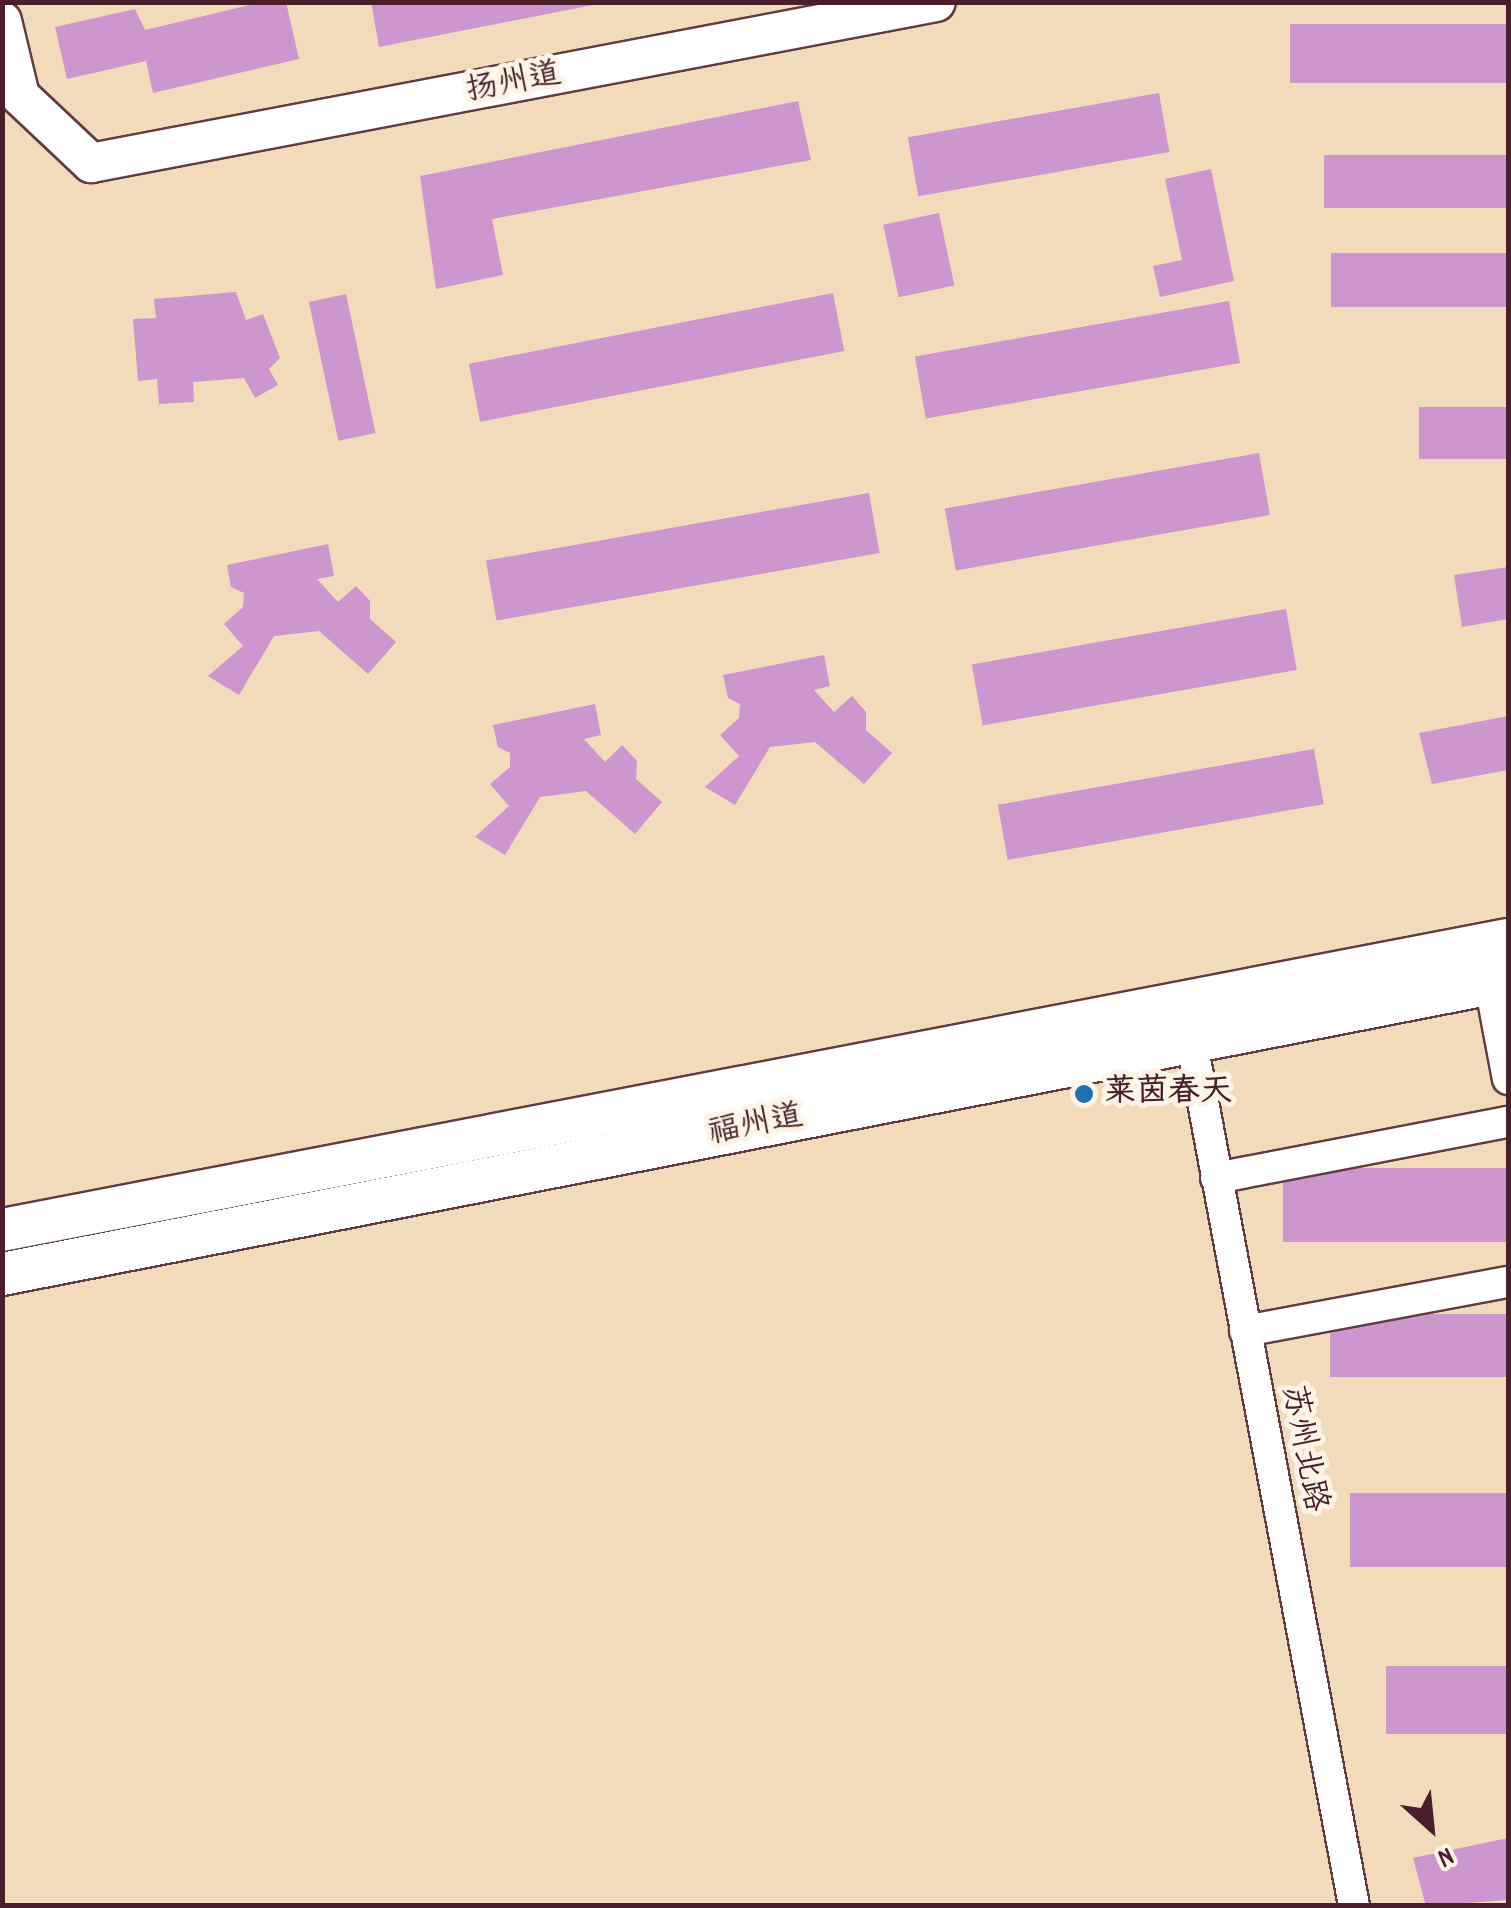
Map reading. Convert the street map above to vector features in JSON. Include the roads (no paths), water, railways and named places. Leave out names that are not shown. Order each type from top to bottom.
[{"type":"main road","name":"福州道","points":[[2,1274],[1188,1024],[1498,963]]},
{"type":"main road","name":"福州道","points":[[2,1230],[1188,1024]]},
{"type":"street","name":"扬州道","points":[[2,21],[20,96],[91,163],[936,2]]},
{"type":"street","points":[[1498,963],[1508,1079]]},
{"type":"street","name":"苏州北路","points":[[1188,1024],[1354,1906]]},
{"type":"street","points":[[1216,1178],[1508,1122]]},
{"type":"street","points":[[1244,1331],[1508,1282]]},
{"type":"place","name":"莱茵春天","points":[[1084,1094]]}]
